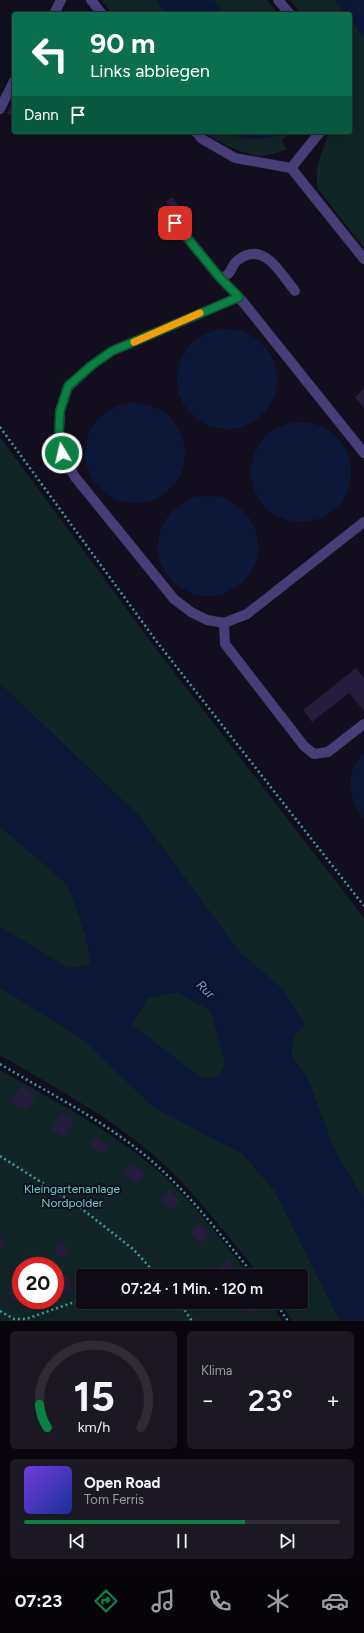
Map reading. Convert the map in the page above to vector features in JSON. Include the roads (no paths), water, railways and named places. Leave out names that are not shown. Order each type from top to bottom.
[{"type":"lane","points":[[55,12],[61,0]]},
{"type":"lane","points":[[91,0],[100,12]]},
{"type":"lane","points":[[278,0],[288,12]]},
{"type":"lane","points":[[0,109],[12,85]]},
{"type":"lane","points":[[198,134],[202,139],[235,158],[291,168],[364,259]]},
{"type":"lane","points":[[291,168],[318,134]]},
{"type":"lane","points":[[166,212],[221,279],[239,297],[364,453]]},
{"type":"lane","points":[[221,279],[228,273],[236,261],[247,254],[257,253],[268,258],[295,291]]},
{"type":"lane","points":[[239,297],[112,351],[92,365],[68,386],[60,411],[59,431],[62,453],[75,477],[174,599],[191,612],[207,620],[224,623],[247,614],[364,522]]},
{"type":"lane","points":[[224,623],[225,644],[304,746],[314,754],[328,752],[364,724]]},
{"type":"water","points":[[156,0],[213,0],[221,10],[218,12],[165,12]]},
{"type":"water","points":[[335,0],[364,0],[364,37],[352,22],[352,12],[344,12]]},
{"type":"water","points":[[233,134],[277,134],[262,139],[248,139]]},
{"type":"water","points":[[227,329],[246,333],[262,344],[273,360],[277,379],[273,398],[262,414],[246,425],[227,429],[208,425],[192,414],[181,398],[177,379],[181,360],[192,344],[208,333]]},
{"type":"water","points":[[135,403],[154,407],[170,418],[181,434],[185,453],[181,472],[170,488],[154,499],[135,503],[116,499],[100,488],[89,472],[85,453],[89,434],[100,418],[116,407]]},
{"type":"water","points":[[301,422],[320,426],[336,437],[347,453],[351,472],[347,491],[336,507],[320,518],[301,522],[282,518],[266,507],[255,491],[251,472],[255,453],[266,437],[282,426]]},
{"type":"water","points":[[208,496],[227,500],[243,511],[254,527],[258,546],[254,565],[243,581],[227,592],[208,596],[189,592],[173,581],[162,565],[158,546],[162,527],[173,511],[189,500]]},
{"type":"water","name":"Rur","points":[[0,684],[139,816],[240,952],[283,990],[305,1025],[294,1035],[291,1056],[306,1075],[334,1149],[364,1201],[364,1321],[340,1321],[275,1191],[243,1154],[153,1107],[84,1040],[0,987],[0,927],[68,968],[91,966],[86,936],[68,885],[0,826]],"holes":[[[178,992],[211,1011],[225,1062],[220,1077],[202,1079],[132,1025],[147,998]]]},
{"type":"water","points":[[364,753],[364,818],[354,803],[350,786],[353,768]]},
{"type":"park label","name":"Kleingartenanlage Nordpolder","points":[[72,1196]]}]
